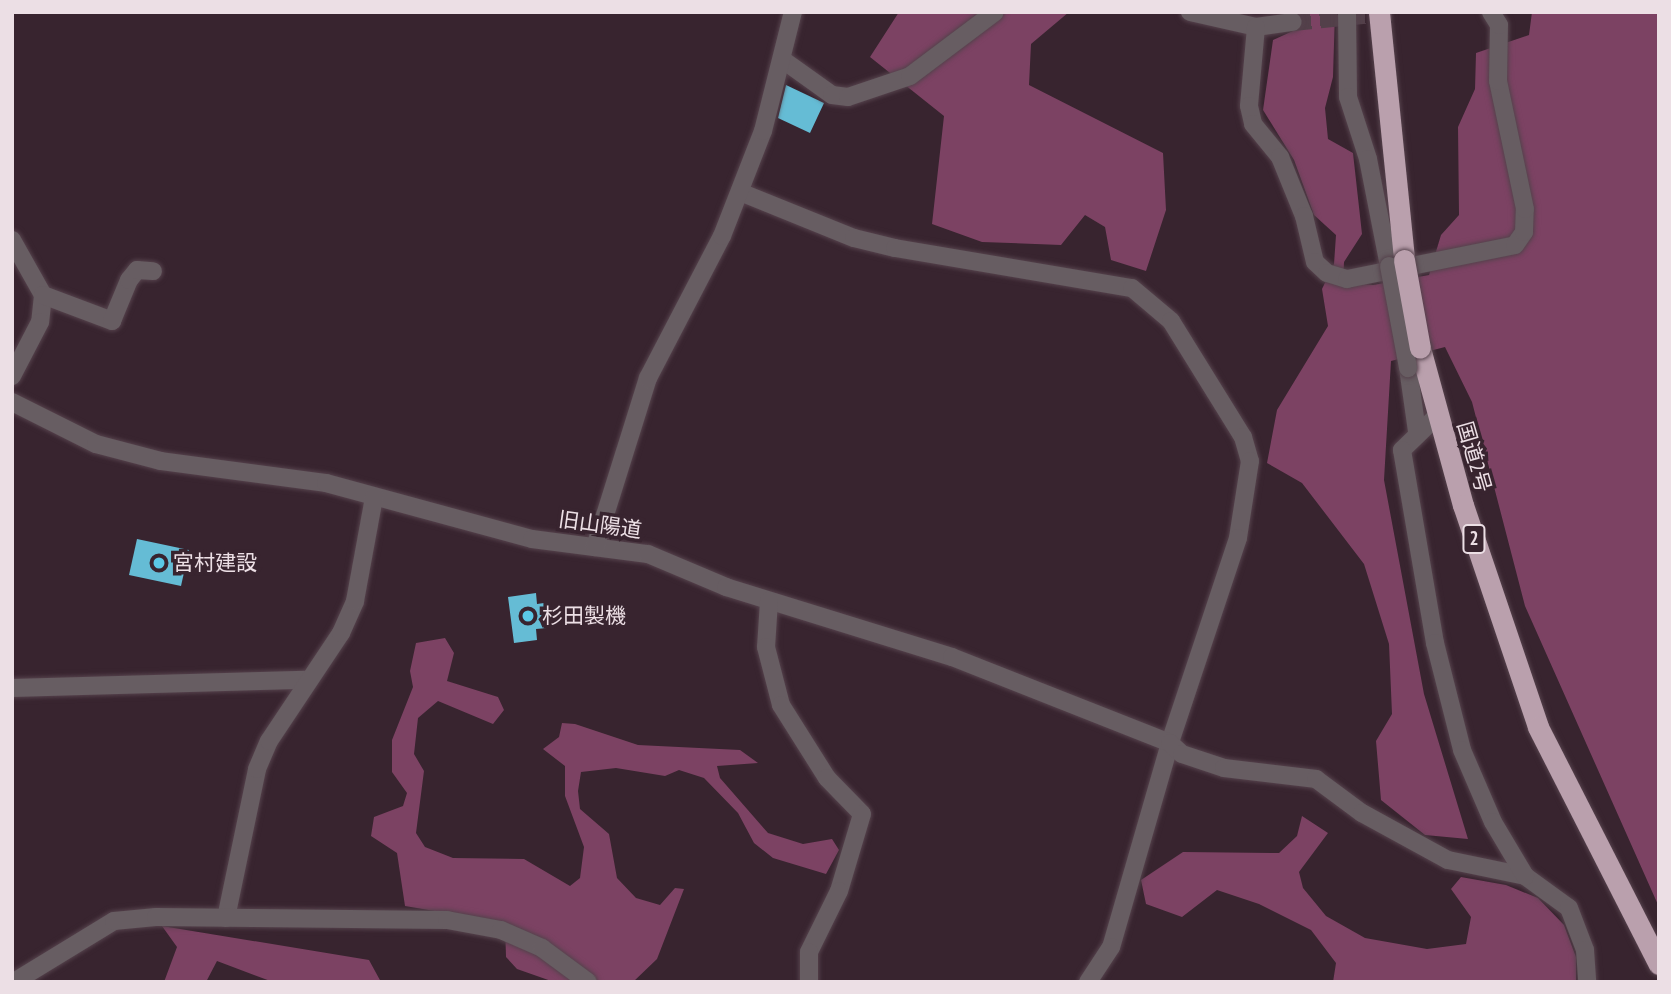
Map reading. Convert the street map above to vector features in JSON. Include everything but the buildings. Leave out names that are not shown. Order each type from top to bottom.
[{"type":"highway","name":"国道2号","points":[[1379,12],[1396,263],[1437,416],[1538,727],[1644,940],[1659,964]]},
{"type":"street","points":[[595,547],[648,378],[740,192],[783,60],[793,12]]},
{"type":"street","points":[[783,60],[832,95],[848,97],[910,76],[995,12]]},
{"type":"street","points":[[1190,12],[1256,27],[1293,22]]},
{"type":"street","points":[[1348,12],[1348,97],[1396,263],[1417,431]]},
{"type":"street","points":[[1256,27],[1249,106],[1253,124],[1280,157],[1304,216],[1315,262],[1327,273],[1347,279],[1515,245],[1524,232],[1525,209],[1498,81],[1499,25],[1491,12]]},
{"type":"street","points":[[740,192],[854,238],[895,248],[1111,281],[1147,297],[1171,321],[1222,395],[1250,461],[1238,538],[1170,743],[1111,947],[1088,982]]},
{"type":"street","points":[[12,240],[43,295],[40,322],[12,376]]},
{"type":"street","points":[[43,295],[112,321],[129,280],[137,270],[153,271]]},
{"type":"street","name":"旧山陽道","points":[[12,402],[96,444],[161,461],[326,483],[532,539],[648,554],[769,601],[953,657],[1170,743],[1182,754],[1223,768],[1316,779],[1362,813],[1448,860],[1525,876]]},
{"type":"street","points":[[1437,416],[1417,431],[1402,450],[1435,643],[1462,750],[1493,822],[1525,876],[1569,908],[1585,950],[1587,982]]},
{"type":"street","points":[[226,918],[257,769],[305,680],[341,633],[355,601],[374,497]]},
{"type":"street","points":[[769,601],[766,647],[781,705],[827,778],[862,814],[839,891],[809,952],[809,982]]},
{"type":"street","points":[[12,688],[305,680]]},
{"type":"street","points":[[14,982],[114,921],[226,918],[447,920],[501,930],[532,943],[588,982]]},
{"type":"shaded area","points":[[899,12],[1069,12],[1031,44],[1029,85],[1163,153],[1166,210],[1146,271],[1111,260],[1105,227],[1085,215],[1061,245],[982,242],[932,224],[944,116],[870,57]]},
{"type":"shaded area","points":[[1295,12],[1335,12],[1333,77],[1325,108],[1328,139],[1353,153],[1362,234],[1344,262],[1343,282],[1373,285],[1429,275],[1441,235],[1459,215],[1458,127],[1475,89],[1476,53],[1529,35],[1532,12],[1659,12],[1659,907],[1525,606],[1472,402],[1445,347],[1391,361],[1384,480],[1424,694],[1468,839],[1425,835],[1381,800],[1376,741],[1392,714],[1389,644],[1364,564],[1302,483],[1267,463],[1277,410],[1328,326],[1322,289],[1334,264],[1336,235],[1314,215],[1294,160],[1263,110],[1273,40],[1295,30]]},
{"type":"shaded area","points":[[445,638],[454,653],[447,681],[498,697],[504,710],[493,724],[438,701],[418,718],[414,754],[424,771],[416,833],[425,847],[453,858],[524,859],[570,886],[580,878],[584,847],[565,796],[565,766],[543,749],[559,737],[562,723],[575,724],[638,745],[740,750],[758,763],[717,766],[720,778],[768,833],[803,844],[832,839],[839,850],[826,874],[773,858],[754,843],[738,813],[704,778],[679,770],[665,776],[616,768],[581,772],[578,791],[580,809],[609,834],[617,878],[636,898],[660,905],[675,888],[684,889],[657,959],[633,982],[554,982],[517,969],[506,957],[505,923],[405,906],[397,853],[371,836],[374,817],[403,806],[407,793],[392,772],[392,740],[413,687],[410,671],[416,643]]},
{"type":"shaded area","points":[[1302,816],[1328,833],[1299,872],[1303,888],[1326,916],[1365,938],[1427,949],[1466,944],[1471,917],[1451,889],[1461,877],[1506,885],[1538,898],[1564,925],[1576,957],[1576,982],[1333,982],[1336,963],[1311,930],[1259,904],[1217,890],[1182,917],[1146,904],[1141,880],[1183,852],[1279,853],[1297,836]]},
{"type":"shaded area","points":[[162,926],[369,960],[381,982],[273,982],[217,961],[206,982],[164,982],[177,947]]},
{"type":"tunnel","points":[[1293,22],[1393,12]]},
{"type":"place","name":"宮村建設","points":[[159,563]]},
{"type":"place","name":"杉田製機","points":[[528,616]]}]
